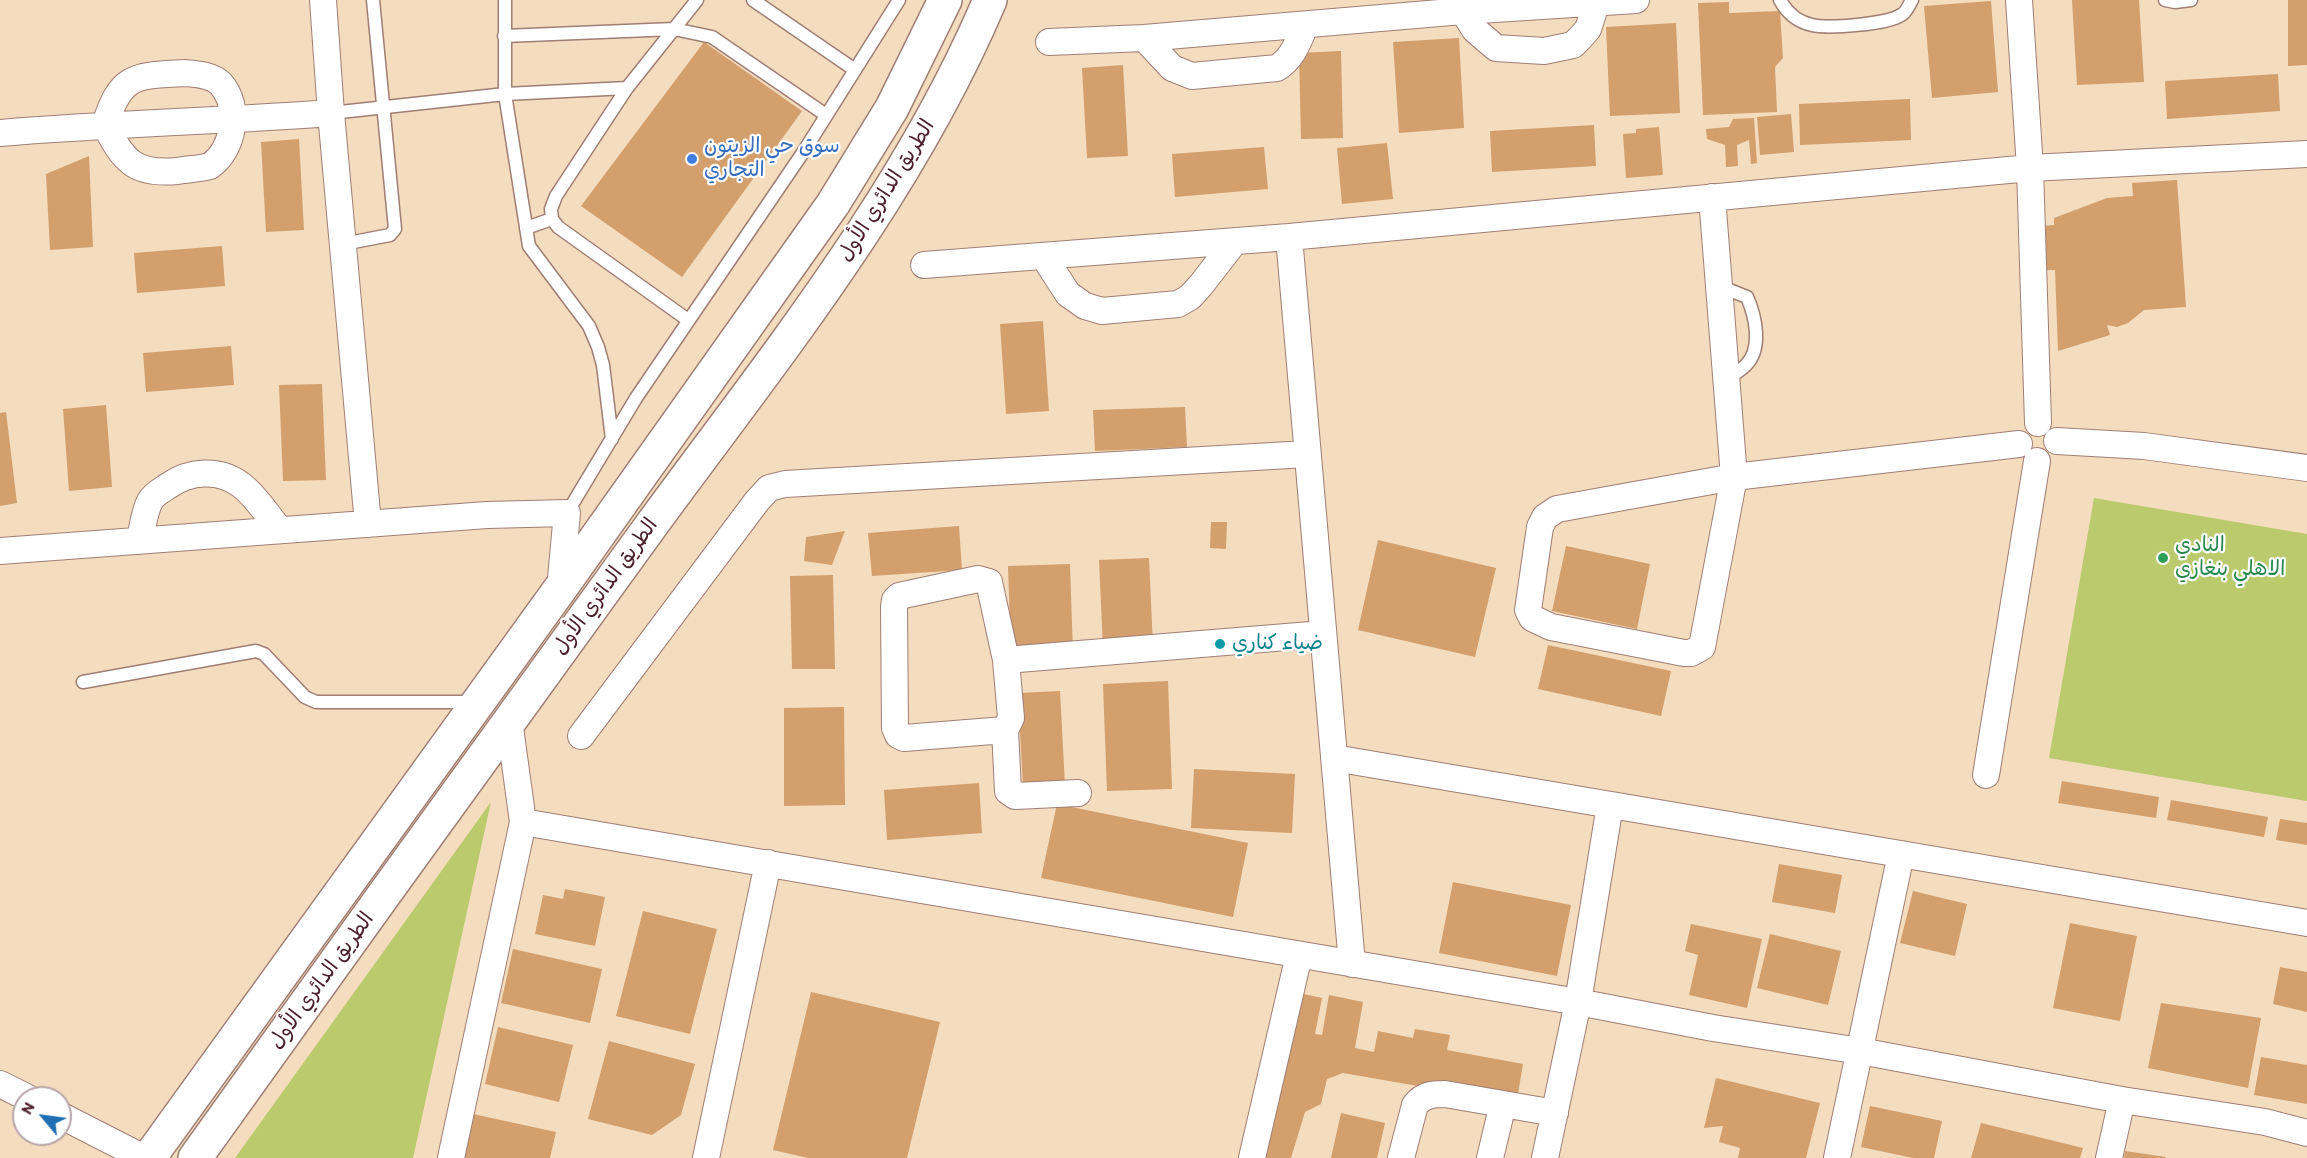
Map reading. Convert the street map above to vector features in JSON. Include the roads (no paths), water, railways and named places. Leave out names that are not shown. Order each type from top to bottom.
[{"type":"main road","name":"الطريق الدائري الأول","points":[[149,1158],[560,589],[833,204],[892,108],[945,0]]},
{"type":"main road","name":"الطريق الدائري الأول","points":[[195,1158],[509,720],[869,225],[931,124],[990,0]]},
{"type":"street","points":[[323,0],[368,524]]},
{"type":"street","points":[[1049,42],[1144,38],[1305,26],[1386,9],[1636,0]]},
{"type":"street","points":[[2019,0],[2030,168],[2038,423]]},
{"type":"street","points":[[1465,6],[1475,30],[1496,48],[1544,51],[1573,45],[1588,29],[1595,2]]},
{"type":"street","points":[[1144,38],[1172,68],[1192,76],[1277,68],[1285,63],[1292,54],[1305,26]]},
{"type":"street","points":[[185,73],[211,78],[220,84],[227,94],[234,120],[227,143],[217,161],[203,168],[159,172],[148,171],[126,158],[116,146],[105,125],[111,105],[126,84],[148,75],[185,73]]},
{"type":"street","points":[[0,133],[331,113]]},
{"type":"street","points":[[924,265],[1289,237],[2030,168],[2307,154]]},
{"type":"street","points":[[1712,197],[1734,477],[1702,647],[1697,651],[1684,652],[1551,627],[1532,618],[1528,610],[1540,527],[1551,512],[1564,507],[1734,477],[2028,452],[2045,460],[2056,449],[2057,441],[2051,428],[2038,423],[2024,429],[2028,452],[1986,775]]},
{"type":"street","points":[[1289,237],[1352,964]]},
{"type":"street","points":[[1044,257],[1068,294],[1085,306],[1102,311],[1178,304],[1190,297],[1202,285],[1235,241]]},
{"type":"street","points":[[2057,441],[2144,446],[2307,468]]},
{"type":"street","points":[[581,736],[769,488],[785,484],[1307,454]]},
{"type":"street","points":[[139,541],[150,500],[158,492],[179,478],[214,473],[232,479],[242,486],[280,530]]},
{"type":"street","points":[[0,551],[497,515],[567,513],[560,589]]},
{"type":"street","points":[[1005,730],[904,738],[898,735],[895,728],[895,600],[898,596],[978,579],[987,580],[991,584],[1006,660],[1011,718],[1005,730],[1008,791],[1011,794],[1078,794]]},
{"type":"street","points":[[1006,660],[1323,634]]},
{"type":"street","points":[[451,1158],[523,822],[509,720]]},
{"type":"street","points":[[1334,758],[2307,923]]},
{"type":"street","points":[[1545,1158],[1578,1002],[1610,805]]},
{"type":"street","points":[[523,822],[1578,1002],[1713,1028],[1860,1051],[2122,1100],[2265,1122],[2307,1133]]},
{"type":"street","points":[[1837,1158],[1901,854]]},
{"type":"street","points":[[706,1158],[768,863]]},
{"type":"street","points":[[1252,1158],[1299,955]]},
{"type":"street","points":[[1401,1158],[1411,1113],[1420,1099],[1431,1094],[1445,1094],[1555,1113]]},
{"type":"street","points":[[2109,1158],[2122,1100]]},
{"type":"street","points":[[1490,1158],[1503,1104]]},
{"type":"street","points":[[72,1120],[144,1158]]},
{"type":"lane","points":[[343,244],[390,235],[395,229],[373,0]]},
{"type":"lane","points":[[505,0],[505,94],[529,246],[589,326],[603,365],[612,439]]},
{"type":"lane","points":[[687,320],[558,227],[552,219],[551,209],[556,196],[627,88],[697,0]]},
{"type":"lane","points":[[753,0],[855,70]]},
{"type":"lane","points":[[567,513],[687,320],[826,115],[899,0]]},
{"type":"lane","points":[[1780,0],[1785,9],[1797,19],[1814,26],[1845,26],[1881,22],[1902,15],[1912,0]]},
{"type":"lane","points":[[2165,0],[2175,2],[2191,0]]},
{"type":"lane","points":[[504,36],[674,29],[698,33],[712,37],[826,115]]},
{"type":"lane","points":[[331,113],[505,94],[627,88]]},
{"type":"lane","points":[[526,228],[552,219]]},
{"type":"lane","points":[[83,682],[256,651],[264,654],[305,697],[316,702],[478,702]]},
{"type":"place","name":"سوق حي الزيتون التجاري","points":[[692,159]]},
{"type":"place","name":"النادي الاهلي بنغازي","points":[[2163,558]]},
{"type":"place","name":"ضياء كناري","points":[[1220,644]]}]
